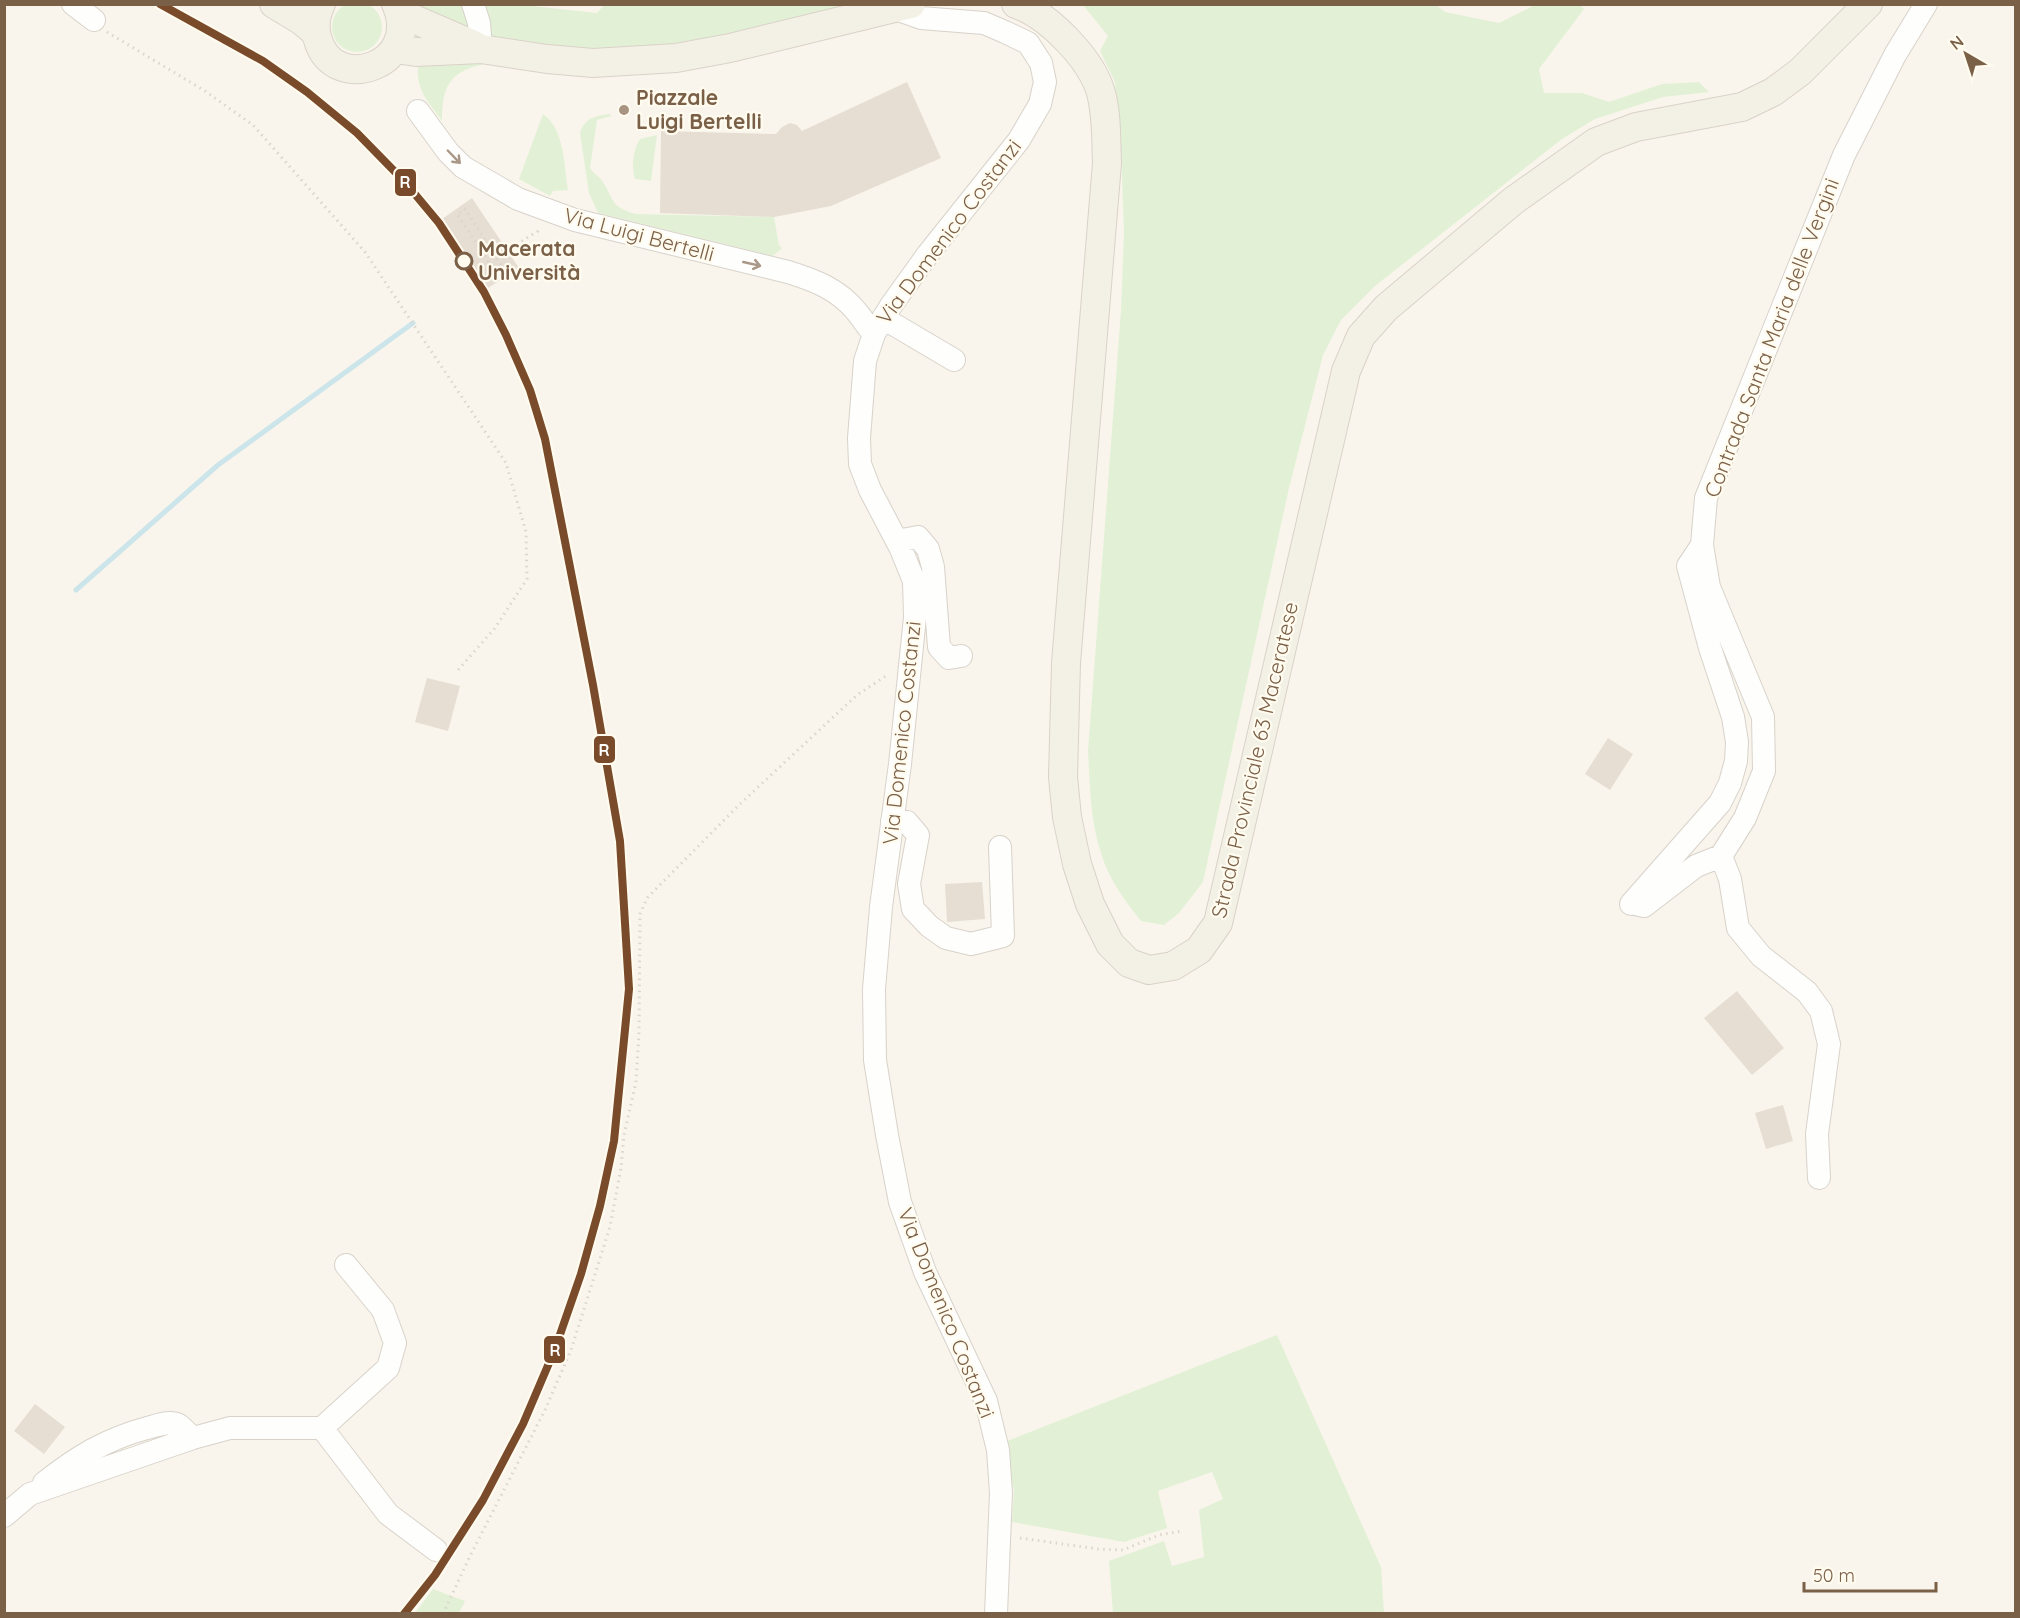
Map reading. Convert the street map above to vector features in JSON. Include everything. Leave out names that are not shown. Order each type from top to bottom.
[{"type":"main road","points":[[274,4],[315,32]]},
{"type":"main road","points":[[321,4],[315,19],[315,32],[319,45],[327,57],[338,65],[351,69],[375,66],[384,61],[395,49],[402,26],[398,9]]},
{"type":"main road","name":"Strada Provinciale 63 Maceratese","points":[[1016,4],[1043,18],[1061,33],[1091,71],[1101,93],[1107,163],[1066,663],[1063,777],[1071,836],[1090,904],[1110,945],[1130,963],[1149,970],[1173,966],[1199,950],[1218,923],[1346,370],[1361,336],[1386,308],[1513,201],[1596,142],[1636,127],[1742,107],[1773,92],[1800,72],[1868,4]]},
{"type":"main road","points":[[395,49],[416,52],[481,49],[593,63],[676,58],[730,48],[902,6]]},
{"type":"main road","points":[[398,9],[434,29],[461,38],[481,49]]},
{"type":"street","points":[[73,4],[94,20]]},
{"type":"street","points":[[473,4],[479,23],[481,49]]},
{"type":"street","name":"Contrada Santa Maria delle Vergini","points":[[1721,856],[1745,818],[1764,771],[1763,717],[1709,587],[1702,545],[1706,498],[1844,155],[1895,55],[1926,4]]},
{"type":"street","name":"Via Domenico Costanzi","points":[[902,6],[921,18],[984,23],[1028,43],[1041,63],[1045,82],[1040,104],[1019,140],[928,254],[878,326],[865,362],[859,438],[860,464],[870,490],[897,541],[914,581],[915,617],[881,907],[874,989],[875,1060],[900,1202],[925,1272],[986,1401],[998,1450],[1001,1493],[996,1614]]},
{"type":"street","name":"Via Luigi Bertelli","points":[[418,111],[448,152],[463,167],[518,199],[575,220],[811,279],[834,290],[856,311],[878,326]]},
{"type":"street","points":[[878,326],[954,360]]},
{"type":"street","points":[[897,541],[918,537],[928,549],[933,567],[939,648],[950,658],[961,656]]},
{"type":"street","points":[[1702,545],[1688,566],[1710,648],[1733,717],[1737,742],[1736,760],[1730,783],[1720,803],[1631,904],[1644,906],[1696,866],[1721,856],[1730,879],[1738,928],[1761,956],[1807,992],[1821,1011],[1829,1044],[1817,1134],[1819,1178]]},
{"type":"street","points":[[892,821],[907,822],[918,835],[909,884],[913,909],[929,926],[946,938],[971,944],[1003,936],[1000,847]]},
{"type":"street","points":[[4,1516],[30,1494],[193,1438],[230,1428],[322,1428],[388,1368],[395,1343],[383,1311],[346,1265]]},
{"type":"street","points":[[322,1428],[388,1514],[436,1550]]},
{"type":"path","points":[[94,20],[103,29],[205,91],[253,125],[365,252],[506,463],[526,532],[526,579],[495,628],[458,670]]},
{"type":"path","points":[[496,257],[538,231],[543,208]]},
{"type":"path","points":[[465,209],[506,273],[499,278],[488,261],[457,214],[465,209]]},
{"type":"path","points":[[482,265],[488,261]]},
{"type":"path","points":[[443,1614],[545,1410],[572,1350],[610,1227],[621,1168],[624,1136],[636,1082],[640,1012],[640,914],[647,898],[741,803],[856,695],[911,660]]},
{"type":"path","points":[[1000,1535],[1098,1550],[1123,1550],[1159,1535],[1182,1531]]},
{"type":"green space","points":[[357,2],[375,9],[382,27],[375,45],[357,52],[339,45],[332,27],[339,9]]},
{"type":"green space","points":[[605,4],[860,5],[691,44],[579,50],[487,36],[478,5],[523,5],[597,13]]},
{"type":"green space","points":[[1435,4],[1445,12],[1499,23],[1535,5],[1580,5],[1584,9],[1539,69],[1544,93],[1582,93],[1609,102],[1662,84],[1699,82],[1709,92],[1663,97],[1595,119],[1562,139],[1375,286],[1341,320],[1323,355],[1289,488],[1203,882],[1179,913],[1164,925],[1141,921],[1118,889],[1104,862],[1097,841],[1090,790],[1088,751],[1121,310],[1124,233],[1121,149],[1115,82],[1100,51],[1108,36],[1083,5]]},
{"type":"green space","points":[[420,5],[467,5],[470,32],[423,9]]},
{"type":"green space","points":[[426,62],[485,64],[463,71],[450,82],[444,99],[442,121],[425,96],[418,76],[418,68]]},
{"type":"green space","points":[[543,114],[556,129],[560,139],[568,190],[553,191],[550,196],[519,179]]},
{"type":"green space","points":[[610,114],[611,116],[597,120],[590,168],[600,178],[620,208],[636,214],[774,217],[779,245],[782,248],[773,256],[598,213],[589,193],[580,133],[588,120]]},
{"type":"green space","points":[[657,135],[651,181],[635,179],[633,158],[640,139]]},
{"type":"green space","points":[[1277,1335],[1381,1567],[1384,1613],[1113,1613],[1109,1561],[1164,1541],[1172,1566],[1204,1557],[1199,1510],[1223,1499],[1212,1472],[1158,1491],[1167,1528],[1124,1542],[1012,1522],[1014,1490],[1002,1443]]},
{"type":"green space","points":[[433,1589],[465,1601],[459,1613],[415,1613]]},
{"type":"building","points":[[907,82],[941,158],[831,206],[774,217],[660,213],[661,131],[776,134],[790,123],[797,125],[802,131]]},
{"type":"building","points":[[472,198],[519,268],[488,288],[442,219]]},
{"type":"building","points":[[427,678],[460,686],[448,731],[415,722]]},
{"type":"building","points":[[1608,738],[1633,754],[1610,790],[1585,774]]},
{"type":"building","points":[[982,882],[985,919],[947,922],[945,884]]},
{"type":"building","points":[[1737,991],[1784,1048],[1752,1075],[1704,1018]]},
{"type":"building","points":[[1783,1105],[1793,1141],[1766,1149],[1755,1113]]},
{"type":"building","points":[[35,1404],[65,1427],[44,1454],[14,1431]]},
{"type":"waterway","points":[[76,590],[218,465],[413,323]]},
{"type":"transit line","name":"R","points":[[160,4],[263,61],[307,92],[357,133],[404,181],[439,223],[484,292],[530,390],[545,439],[593,685],[620,841],[629,989],[614,1141],[600,1206],[581,1274],[555,1349],[523,1424],[483,1500],[435,1575],[404,1614]]},
{"type":"place","name":"Piazzale Luigi Bertelli","points":[[624,110]]},
{"type":"place","name":"Macerata Università","points":[[464,261]]}]
